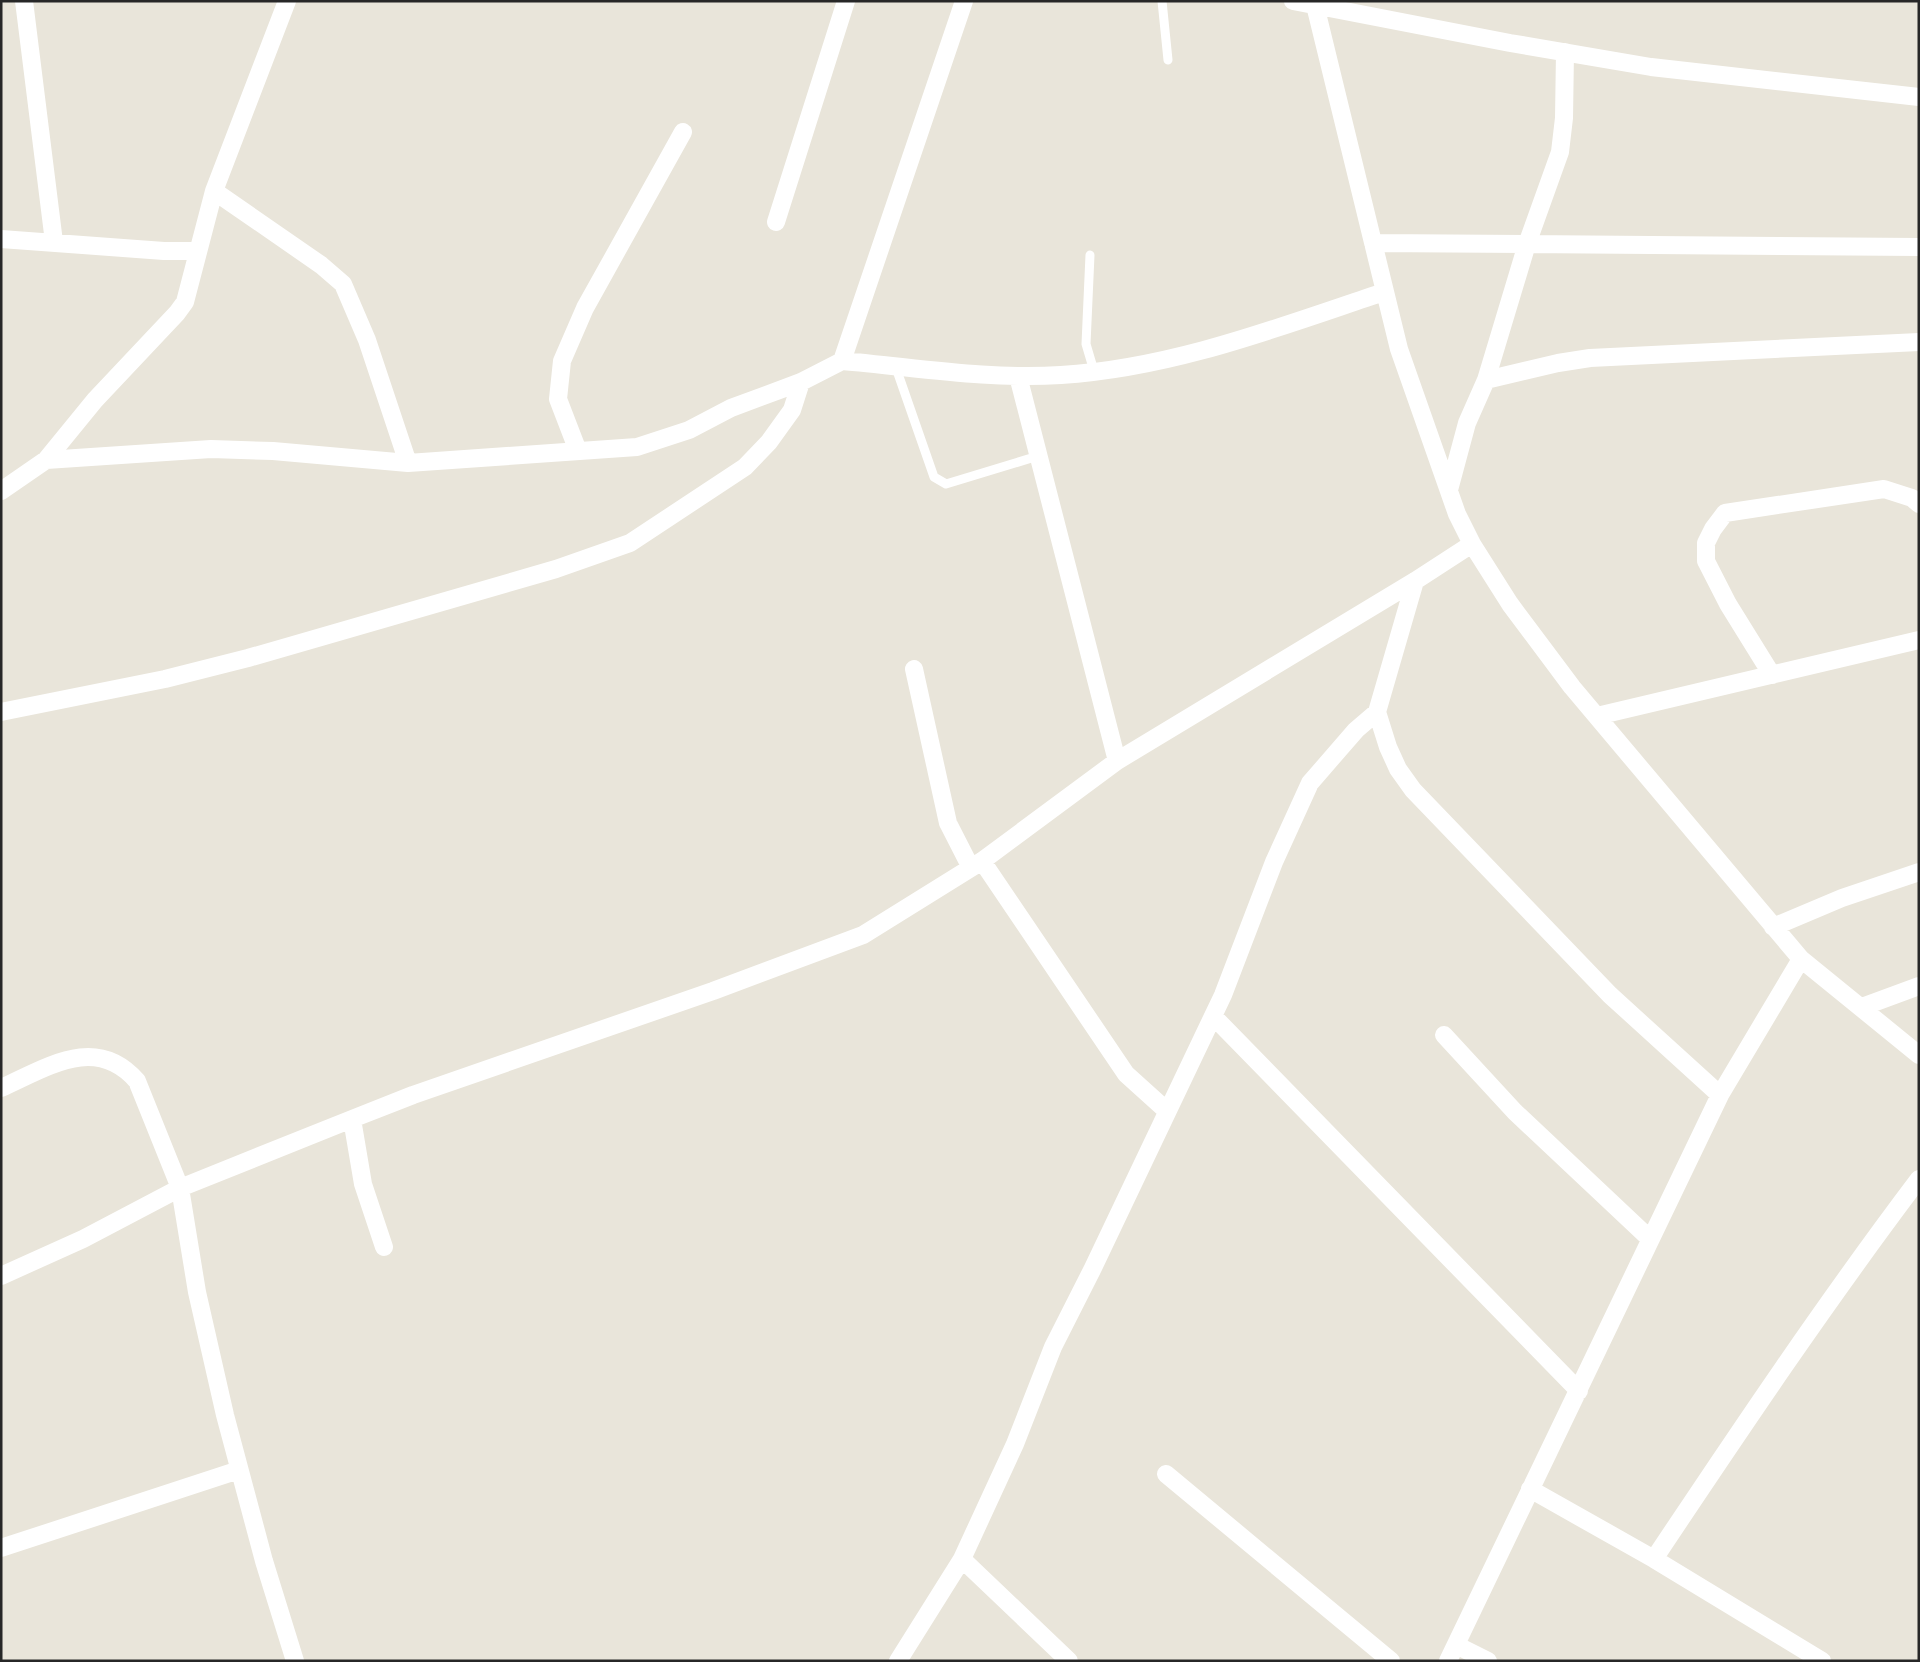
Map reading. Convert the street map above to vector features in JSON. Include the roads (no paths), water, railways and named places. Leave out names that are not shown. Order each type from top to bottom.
[{"type":"street","points":[[24,1],[54,242]]},
{"type":"street","points":[[1,491],[46,460],[95,400],[177,314],[189,291],[197,251],[214,191],[287,1]]},
{"type":"street","points":[[776,222],[846,1]]},
{"type":"street","points":[[842,361],[964,1]]},
{"type":"street","points":[[1294,1],[1314,3],[1651,67],[1919,97]]},
{"type":"street","points":[[1314,3],[1399,349],[1449,490],[1472,544],[1542,650],[1801,959],[1919,1054]]},
{"type":"street","points":[[1449,490],[1467,423],[1486,380],[1527,244],[1560,152],[1564,118],[1565,52]]},
{"type":"street","points":[[578,451],[558,399],[562,361],[585,308],[683,132]]},
{"type":"street","points":[[214,191],[321,265],[343,284],[367,340],[408,464]]},
{"type":"street","points":[[1,239],[164,252],[197,251]]},
{"type":"street","points":[[1374,243],[1919,248]]},
{"type":"street","points":[[46,460],[211,449],[273,451],[408,464],[637,447],[689,430],[731,408],[801,382],[842,361],[1018,376],[1063,375],[1142,364],[1232,344],[1384,292]]},
{"type":"street","points":[[1486,380],[1558,363],[1590,358],[1919,342]]},
{"type":"street","points":[[1018,376],[1116,761]]},
{"type":"street","points":[[1,712],[166,679],[248,658],[547,572],[630,543],[745,467],[769,442],[792,410],[801,382]]},
{"type":"street","points":[[1772,675],[1728,604],[1706,562],[1706,543],[1713,528],[1725,513],[1884,489],[1912,498],[1919,504]]},
{"type":"street","points":[[1,1276],[83,1239],[180,1188],[352,1119],[413,1095],[713,991],[863,935],[977,864],[1116,761],[1472,544]]},
{"type":"street","points":[[1414,581],[1378,712],[1388,747],[1398,769],[1413,790],[1610,996],[1720,1095]]},
{"type":"street","points":[[1597,716],[1919,640]]},
{"type":"street","points":[[914,668],[948,823],[1126,1074],[1167,1111]]},
{"type":"street","points":[[898,1661],[962,1559],[1015,1444],[1053,1347],[1092,1270],[1213,1016],[1274,862],[1310,783],[1356,730],[1378,712]]},
{"type":"street","points":[[1773,927],[1842,898],[1919,872]]},
{"type":"street","points":[[1488,1661],[1452,1653],[1720,1095],[1801,959]]},
{"type":"street","points":[[1862,1007],[1919,986]]},
{"type":"street","points":[[1213,1016],[1579,1392]]},
{"type":"street","points":[[1444,1035],[1515,1112],[1650,1239]]},
{"type":"street","points":[[1,1088],[75,1058],[91,1056],[127,1070],[138,1081],[180,1188],[197,1292],[239,1470],[295,1661]]},
{"type":"street","points":[[352,1119],[363,1184],[384,1247]]},
{"type":"street","points":[[1654,1559],[1760,1401],[1868,1247],[1919,1179]]},
{"type":"street","points":[[1,1548],[239,1470]]},
{"type":"street","points":[[1166,1474],[1390,1661]]},
{"type":"street","points":[[1530,1489],[1654,1559],[1822,1661]]},
{"type":"street","points":[[962,1559],[1069,1661]]},
{"type":"lane","points":[[1162,1],[1168,60]]},
{"type":"lane","points":[[1090,255],[1086,344],[1094,370]]},
{"type":"lane","points":[[895,365],[934,477],[946,484],[1038,456]]}]
